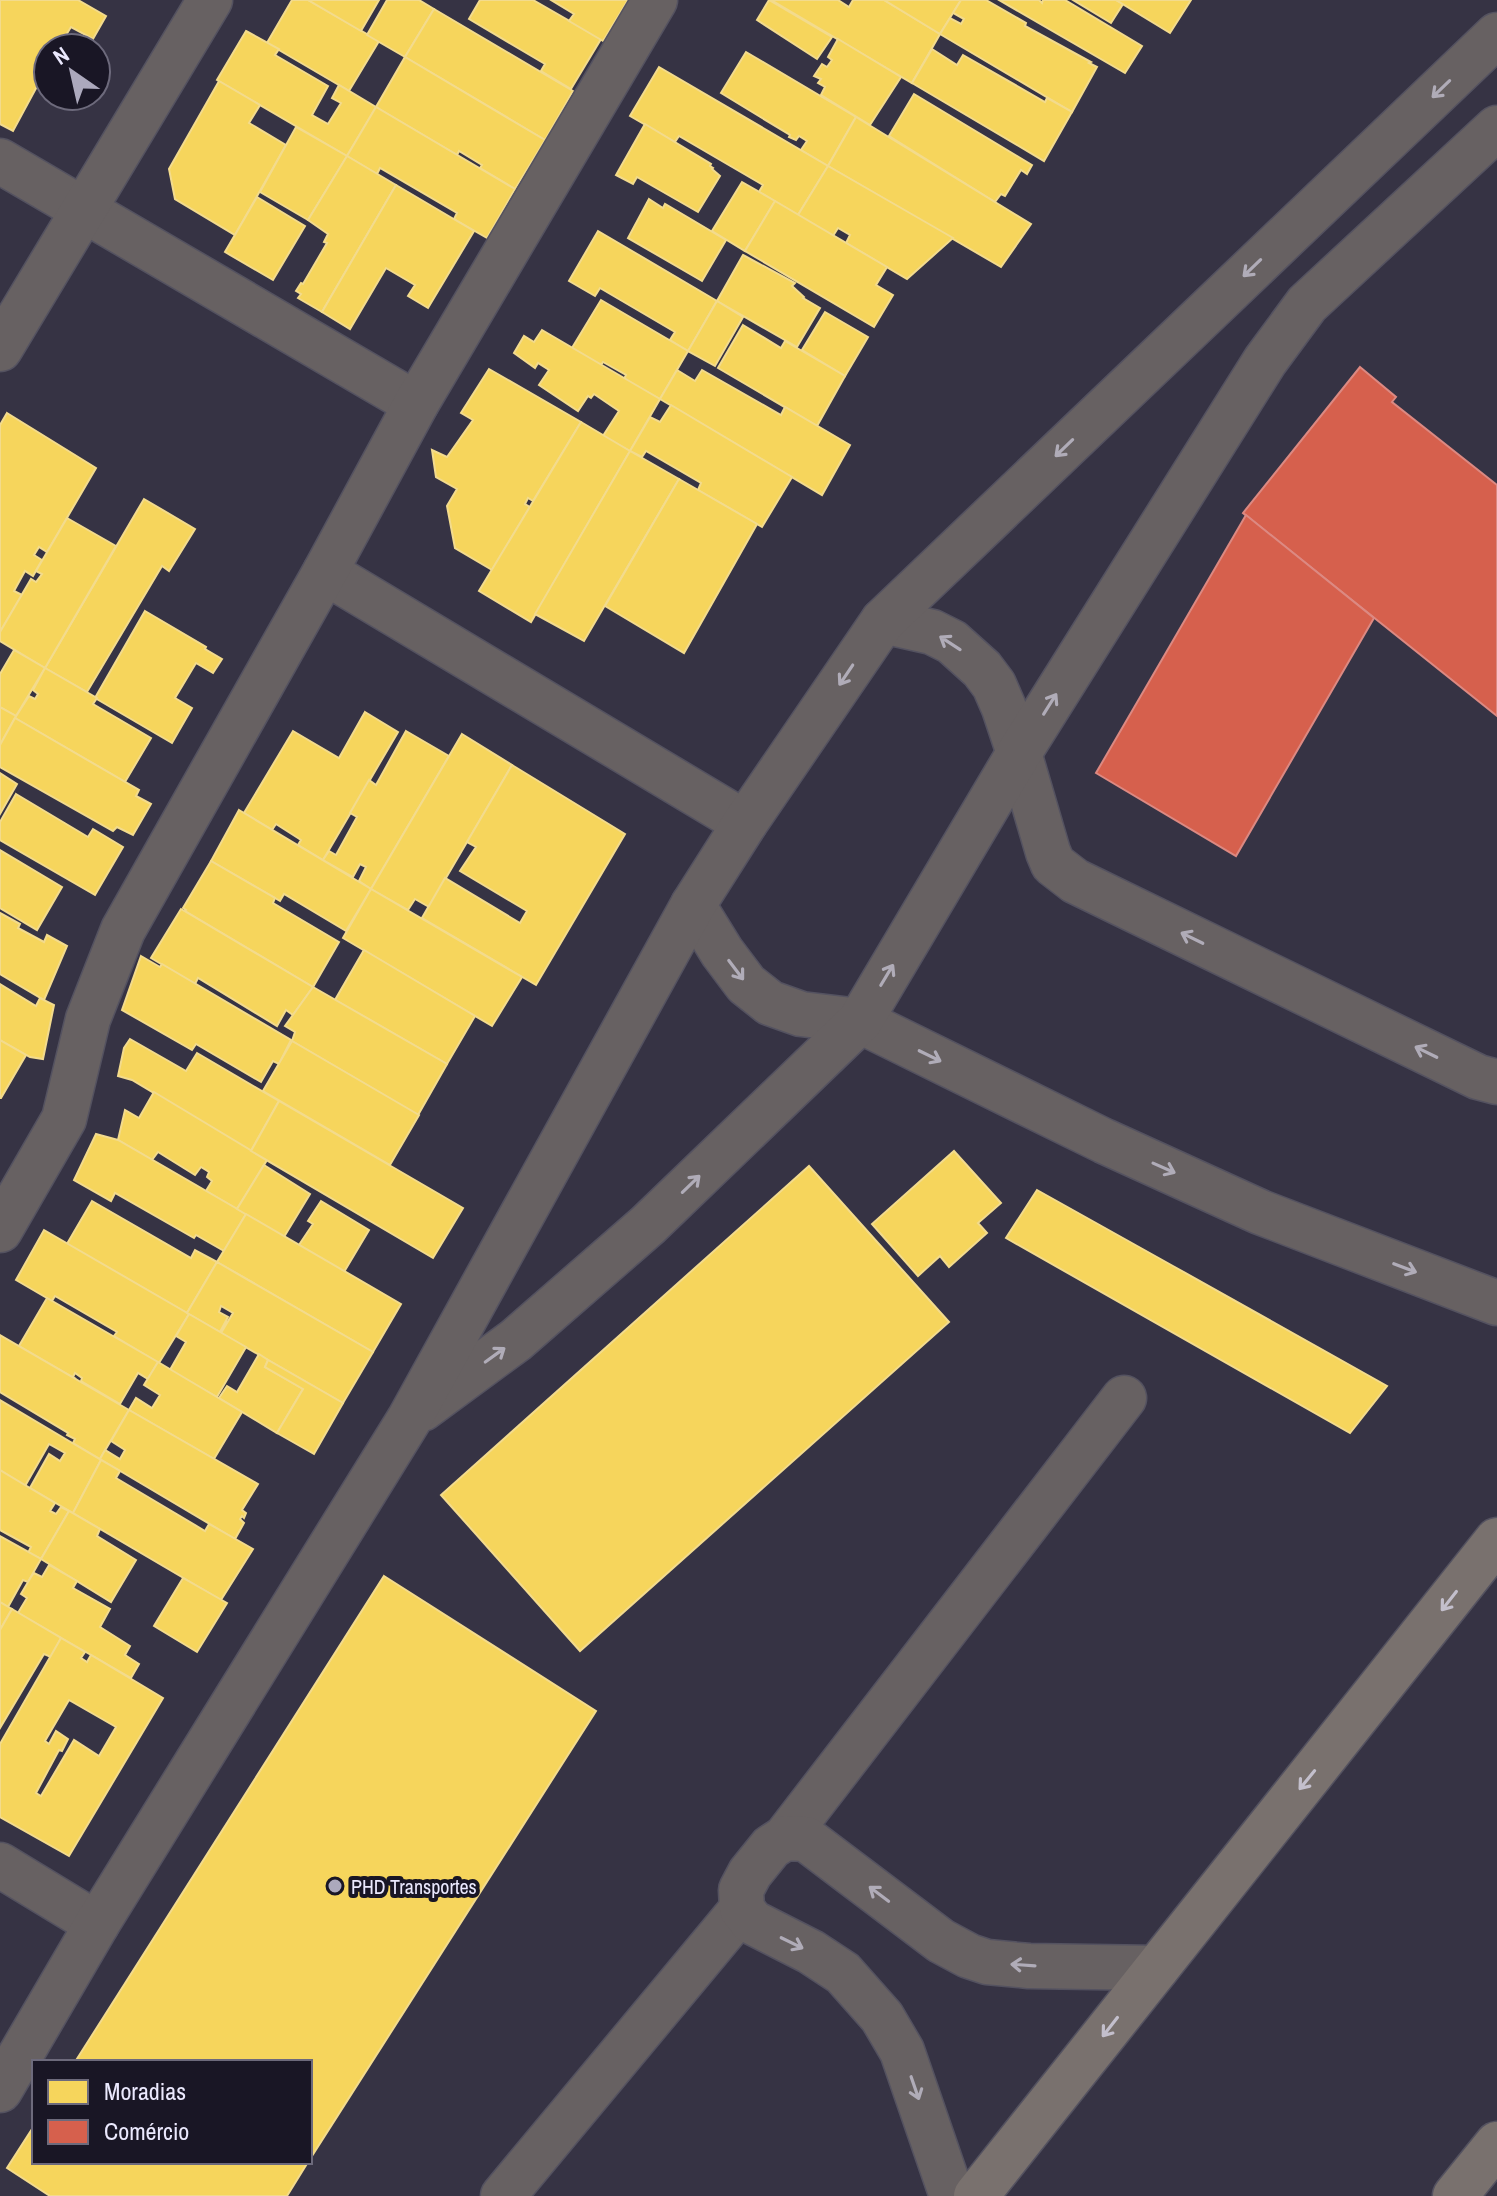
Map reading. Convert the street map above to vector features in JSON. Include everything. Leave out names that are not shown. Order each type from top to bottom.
[{"type":"highway","points":[[976,2196],[1497,1540]]},
{"type":"highway","points":[[1455,2196],[1497,2144]]},
{"type":"street","points":[[0,349],[210,0]]},
{"type":"street","points":[[0,1230],[64,1119],[88,1019],[123,930],[416,404],[655,0]]},
{"type":"street","points":[[0,2090],[97,1924],[410,1418],[693,905],[883,621],[1497,35]]},
{"type":"street","points":[[410,1418],[516,1340],[648,1225],[860,1021],[1019,753],[1265,361],[1307,304],[1497,128]]},
{"type":"street","points":[[0,161],[416,404]]},
{"type":"street","points":[[325,572],[745,823]]},
{"type":"street","points":[[883,621],[932,632],[952,642],[982,669],[994,685],[1019,753],[1053,864],[1075,881],[1491,1070]]},
{"type":"street","points":[[693,905],[746,984],[770,1003],[801,1014],[860,1021],[1104,1141],[1260,1212],[1497,1303]]},
{"type":"street","points":[[952,2196],[902,2051],[882,2017],[843,1973],[811,1952],[752,1922],[742,1909],[741,1890],[750,1873],[771,1847],[785,1838],[1124,1398]]},
{"type":"street","points":[[785,1838],[806,1839],[941,1941],[969,1956],[987,1962],[1029,1966],[1157,1968]]},
{"type":"street","points":[[0,1865],[97,1924]]},
{"type":"street","points":[[503,2196],[742,1909]]},
{"type":"building: Moradias","points":[[0,0],[78,0],[106,16],[97,32],[80,32],[71,27],[68,32],[32,32],[32,96],[13,131],[0,124]]},
{"type":"building: Moradias","points":[[292,0],[308,0],[379,41],[349,91],[267,43]]},
{"type":"building: Moradias","points":[[308,0],[379,0],[361,31]]},
{"type":"building: Moradias","points":[[387,0],[419,0],[434,9],[405,57],[367,35]]},
{"type":"building: Moradias","points":[[480,0],[533,0],[601,39],[571,89],[541,71],[545,64],[469,19]]},
{"type":"building: Moradias","points":[[551,0],[628,0],[603,41],[569,21],[574,14]]},
{"type":"building: Moradias","points":[[769,0],[832,37],[817,59],[757,20]]},
{"type":"building: Moradias","points":[[771,0],[838,0],[849,7],[853,0],[884,0],[940,34],[912,83]]},
{"type":"building: Moradias","points":[[884,0],[961,0],[940,34]]},
{"type":"building: Moradias","points":[[961,0],[986,0],[1097,67],[1072,112],[940,34],[950,18],[961,24],[964,19],[953,13]]},
{"type":"building: Moradias","points":[[999,0],[1039,0],[1042,3],[1043,0],[1065,0],[1142,46],[1125,73]]},
{"type":"building: Moradias","points":[[1073,0],[1116,0],[1123,4],[1111,23]]},
{"type":"building: Moradias","points":[[1116,0],[1191,0],[1170,33]]},
{"type":"building: Moradias","points":[[434,9],[573,91],[545,140],[405,57]]},
{"type":"building: Moradias","points":[[246,31],[279,49],[275,55],[328,86],[312,115],[328,124],[341,103],[332,98],[339,85],[376,107],[347,156],[217,80]]},
{"type":"building: Moradias","points":[[838,39],[901,77],[870,125],[821,95],[825,87],[818,83],[821,79],[814,76],[822,64],[827,67],[832,60],[828,57]]},
{"type":"building: Moradias","points":[[932,49],[957,65],[963,55],[1045,102],[1047,98],[1072,112],[1044,161],[912,83]]},
{"type":"building: Moradias","points":[[746,52],[856,117],[828,166],[801,150],[807,141],[799,136],[796,140],[789,137],[721,93]]},
{"type":"building: Moradias","points":[[405,57],[545,140],[515,189],[459,151],[457,155],[376,107]]},
{"type":"building: Moradias","points":[[659,67],[828,166],[798,215],[759,192],[763,185],[679,136],[675,142],[630,116]]},
{"type":"building: Moradias","points":[[219,81],[260,105],[249,123],[286,145],[235,235],[175,199],[169,169]]},
{"type":"building: Moradias","points":[[914,94],[1032,165],[1027,174],[1021,170],[1005,196],[1001,194],[995,202],[889,136]]},
{"type":"building: Moradias","points":[[376,107],[515,189],[487,238],[454,219],[457,213],[380,168],[377,174],[347,156]]},
{"type":"building: Moradias","points":[[856,117],[1031,224],[1001,267],[828,166]]},
{"type":"building: Moradias","points":[[645,124],[711,164],[720,176],[698,212],[637,177],[633,184],[616,175]]},
{"type":"building: Moradias","points":[[296,127],[347,156],[308,220],[260,192]]},
{"type":"building: Moradias","points":[[347,156],[396,185],[322,312],[298,298],[301,294],[296,291],[327,243],[324,242],[328,234],[308,220]]},
{"type":"building: Moradias","points":[[828,166],[953,238],[907,279],[846,243],[850,235],[838,228],[833,236],[798,215]]},
{"type":"building: Moradias","points":[[742,182],[775,201],[745,251],[712,231]]},
{"type":"building: Moradias","points":[[396,185],[474,231],[428,308],[408,296],[415,285],[386,268],[350,329],[322,312]]},
{"type":"building: Moradias","points":[[257,197],[305,226],[273,280],[225,252]]},
{"type":"building: Moradias","points":[[649,199],[663,208],[665,204],[726,240],[702,281],[628,238]]},
{"type":"building: Moradias","points":[[775,201],[887,267],[876,285],[893,295],[874,327],[745,251]]},
{"type":"building: Moradias","points":[[598,231],[717,301],[688,351],[670,340],[675,332],[600,288],[595,296],[569,281]]},
{"type":"building: Moradias","points":[[743,255],[795,283],[792,286],[803,298],[820,308],[797,347],[717,301]]},
{"type":"building: Moradias","points":[[601,300],[688,351],[660,399],[624,379],[626,375],[572,348]]},
{"type":"building: Moradias","points":[[717,301],[743,317],[715,366],[688,351]]},
{"type":"building: Moradias","points":[[825,312],[868,337],[845,376],[802,350]]},
{"type":"building: Moradias","points":[[743,325],[781,348],[785,341],[845,376],[817,426],[718,368]]},
{"type":"building: Moradias","points":[[542,330],[660,399],[630,451],[603,436],[619,411],[594,394],[591,398],[588,396],[578,411],[539,385],[549,370],[538,363],[535,368],[514,353],[524,336],[534,342]]},
{"type":"building: Moradias","points":[[489,369],[581,422],[533,501],[528,498],[525,504],[530,507],[492,570],[455,548],[447,506],[457,489],[436,477],[432,450],[447,457],[473,420],[461,413]]},
{"type":"building: Moradias","points":[[677,370],[695,381],[702,370],[781,415],[785,407],[850,445],[822,495],[660,399]]},
{"type":"building: Moradias","points":[[671,405],[792,477],[762,527],[698,490],[701,483],[646,451],[642,457],[630,451],[650,417],[660,422]]},
{"type":"building: Moradias","points":[[7,413],[96,468],[47,552],[39,547],[34,555],[42,560],[33,576],[25,571],[14,591],[22,595],[0,632],[0,425]]},
{"type":"building: Moradias","points":[[581,422],[630,451],[531,622],[479,591]]},
{"type":"building: Moradias","points":[[630,451],[679,479],[584,641],[535,614]]},
{"type":"building: Moradias","points":[[679,479],[757,524],[684,653],[605,606]]},
{"type":"building: Moradias","points":[[144,499],[195,529],[169,571],[162,566],[87,692],[45,668]]},
{"type":"building: Moradias","points":[[67,518],[116,546],[45,668],[0,641],[0,632],[31,579],[36,582],[42,574],[36,571]]},
{"type":"building: Moradias","points":[[145,611],[222,659],[213,673],[196,663],[175,698],[192,708],[172,743],[95,698]]},
{"type":"building: Moradias","points":[[14,650],[45,668],[16,716],[0,707],[0,674]]},
{"type":"building: Moradias","points":[[45,668],[97,698],[93,704],[151,738],[125,782],[15,718],[29,696],[35,699],[38,694],[33,690]]},
{"type":"building: Moradias","points":[[0,707],[16,716],[0,745]]},
{"type":"building: Moradias","points":[[365,712],[398,732],[323,860],[298,845],[301,840],[276,824],[272,830],[244,813],[293,731],[339,758]]},
{"type":"building: Moradias","points":[[15,718],[139,790],[136,796],[151,804],[133,835],[117,827],[113,831],[0,767],[0,745]]},
{"type":"building: Moradias","points":[[406,731],[449,756],[371,889],[359,881],[366,867],[360,864],[353,877],[323,860],[329,851],[336,855],[357,817],[350,813],[369,780],[376,785]]},
{"type":"building: Moradias","points":[[462,734],[512,765],[429,907],[415,899],[408,910],[371,889]]},
{"type":"building: Moradias","points":[[512,765],[625,834],[536,985],[422,918],[445,878],[520,923],[527,911],[460,871],[476,847],[467,842]]},
{"type":"building: Moradias","points":[[0,773],[17,784],[0,814]]},
{"type":"building: Moradias","points":[[16,794],[88,837],[93,829],[123,847],[95,895],[0,840],[0,822]]},
{"type":"building: Moradias","points":[[239,810],[371,889],[346,931],[284,894],[280,901],[211,861]]},
{"type":"building: Moradias","points":[[0,850],[62,887],[37,930],[0,908]]},
{"type":"building: Moradias","points":[[211,861],[275,898],[273,903],[339,942],[313,987],[185,911],[183,908]]},
{"type":"building: Moradias","points":[[371,889],[522,977],[492,1026],[343,938]]},
{"type":"building: Moradias","points":[[181,909],[313,987],[293,1015],[286,1010],[277,1026],[198,978],[195,984],[151,958]]},
{"type":"building: Moradias","points":[[0,913],[20,924],[18,928],[44,942],[47,935],[67,946],[44,1000],[0,974]]},
{"type":"building: Moradias","points":[[364,950],[475,1016],[447,1064],[335,1000]]},
{"type":"building: Moradias","points":[[141,956],[160,967],[162,964],[291,1040],[279,1064],[273,1061],[261,1082],[196,1044],[192,1050],[122,1010]]},
{"type":"building: Moradias","points":[[0,984],[36,1006],[40,998],[54,1005],[43,1059],[30,1057],[0,1040]]},
{"type":"building: Moradias","points":[[313,987],[447,1064],[418,1115],[292,1041],[295,1032],[285,1026]]},
{"type":"building: Moradias","points":[[130,1039],[186,1071],[197,1053],[279,1101],[251,1151],[132,1080],[118,1076],[124,1048]]},
{"type":"building: Moradias","points":[[0,1040],[26,1055],[1,1098],[0,1098]]},
{"type":"building: Moradias","points":[[292,1041],[419,1115],[390,1165],[263,1091]]},
{"type":"building: Moradias","points":[[154,1092],[267,1160],[237,1209],[206,1191],[212,1181],[207,1177],[209,1172],[201,1167],[195,1175],[158,1152],[152,1160],[118,1140],[125,1110],[139,1118]]},
{"type":"building: Moradias","points":[[279,1101],[463,1208],[433,1258],[251,1151]]},
{"type":"building: Moradias","points":[[96,1134],[118,1140],[246,1214],[224,1251],[196,1235],[194,1238],[115,1193],[111,1201],[74,1180]]},
{"type":"building: Moradias","points":[[954,1151],[1001,1203],[978,1223],[987,1233],[949,1267],[940,1256],[918,1276],[872,1224]]},
{"type":"building: Moradias","points":[[264,1165],[310,1194],[284,1237],[237,1209]]},
{"type":"building: Moradias","points":[[809,1166],[949,1322],[580,1651],[441,1495]]},
{"type":"building: Moradias","points":[[1037,1190],[1387,1386],[1350,1433],[1006,1238]]},
{"type":"building: Moradias","points":[[92,1201],[191,1258],[195,1250],[217,1262],[187,1313],[67,1244]]},
{"type":"building: Moradias","points":[[321,1201],[369,1230],[344,1272],[299,1245],[313,1224],[308,1221]]},
{"type":"building: Moradias","points":[[246,1214],[401,1304],[373,1352],[217,1262]]},
{"type":"building: Moradias","points":[[44,1230],[189,1314],[159,1363],[114,1336],[117,1332],[55,1296],[52,1301],[16,1280]]},
{"type":"building: Moradias","points":[[217,1262],[373,1352],[343,1403],[221,1333],[233,1313],[221,1306],[219,1312],[228,1317],[220,1332],[187,1313]]},
{"type":"building: Moradias","points":[[47,1298],[158,1362],[148,1379],[138,1373],[120,1404],[81,1381],[82,1378],[75,1373],[73,1377],[76,1379],[19,1346]]},
{"type":"building: Moradias","points":[[189,1314],[246,1347],[217,1397],[170,1370],[186,1342],[176,1336]]},
{"type":"building: Moradias","points":[[0,1335],[129,1410],[100,1459],[73,1443],[75,1439],[68,1433],[0,1392]]},
{"type":"building: Moradias","points":[[259,1354],[268,1360],[265,1367],[303,1389],[277,1433],[219,1398],[227,1386],[237,1392]]},
{"type":"building: Moradias","points":[[268,1360],[343,1403],[314,1454],[277,1433],[303,1389],[265,1367]]},
{"type":"building: Moradias","points":[[158,1362],[242,1412],[214,1459],[129,1410],[136,1398],[152,1408],[160,1395],[144,1385]]},
{"type":"building: Moradias","points":[[0,1400],[101,1460],[73,1513],[30,1488],[49,1454],[60,1461],[65,1453],[49,1444],[25,1486],[0,1470]]},
{"type":"building: Moradias","points":[[129,1410],[258,1484],[242,1510],[246,1513],[240,1519],[244,1523],[235,1539],[100,1459],[105,1450],[120,1459],[125,1450],[111,1441]]},
{"type":"building: Moradias","points":[[101,1460],[120,1471],[116,1478],[205,1531],[209,1524],[253,1549],[221,1600],[73,1513]]},
{"type":"building: Moradias","points":[[0,1470],[55,1503],[50,1511],[56,1514],[61,1507],[69,1511],[41,1559],[28,1553],[31,1547],[0,1530]]},
{"type":"building: Moradias","points":[[69,1511],[100,1529],[97,1536],[136,1560],[111,1602],[41,1559]]},
{"type":"building: Moradias","points":[[0,1536],[41,1559],[28,1582],[23,1580],[8,1607],[0,1602]]},
{"type":"building: Moradias","points":[[49,1565],[77,1581],[73,1588],[110,1609],[100,1627],[130,1646],[125,1655],[139,1664],[131,1678],[18,1613],[27,1598],[21,1594],[31,1577],[34,1573],[42,1577]]},
{"type":"building: Moradias","name":"PHD Transportes","points":[[384,1576],[596,1711],[312,2156],[312,2060],[76,2060]]},
{"type":"building: Moradias","points":[[183,1578],[227,1603],[197,1652],[154,1626]]},
{"type":"building: Moradias","points":[[0,1602],[12,1609],[0,1630]]},
{"type":"building: Moradias","points":[[12,1609],[61,1638],[51,1657],[44,1654],[0,1728],[0,1630]]},
{"type":"building: Moradias","points":[[61,1638],[85,1652],[81,1658],[87,1662],[91,1655],[163,1698],[69,1856],[0,1817],[0,1744]],"holes":[[[69,1700],[116,1727],[99,1756],[74,1740],[41,1796],[36,1793],[68,1739],[56,1731],[49,1744],[45,1741]]]},
{"type":"building: Moradias","points":[[32,2129],[32,2164],[307,2164],[287,2196],[50,2196],[7,2168]]},
{"type":"building: Comércio","points":[[1360,367],[1396,397],[1392,402],[1497,485],[1497,716],[1243,513]]},
{"type":"building: Comércio","points":[[1246,515],[1374,618],[1236,856],[1096,773]]},
{"type":"place","name":"PHD Transportes","points":[[335,1886]]}]
